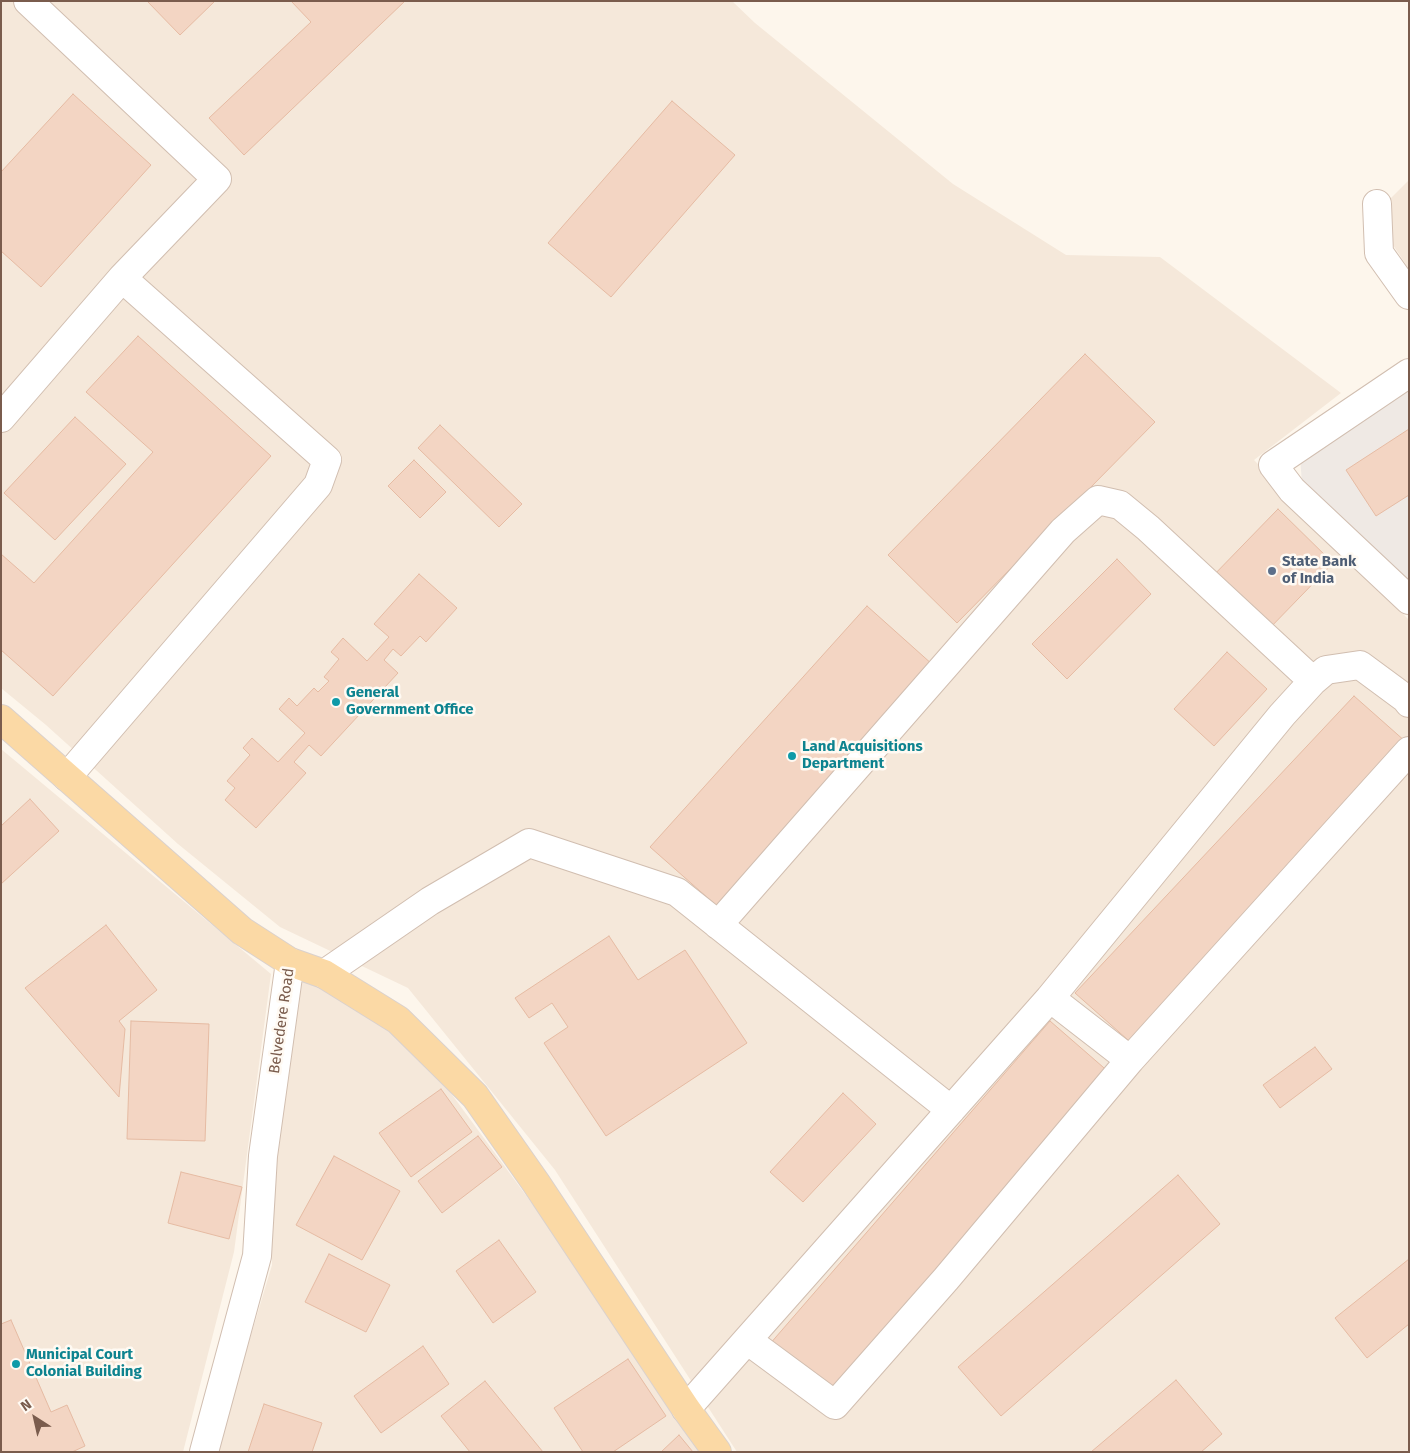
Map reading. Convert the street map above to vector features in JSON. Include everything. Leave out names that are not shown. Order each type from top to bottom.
[{"type":"main road","name":"Belvedere Road","points":[[1,719],[242,931],[290,962]]},
{"type":"main road","points":[[290,962],[324,974],[398,1020],[475,1096],[536,1183],[686,1409],[717,1452]]},
{"type":"street","points":[[1,418],[122,278],[217,178],[28,1]]},
{"type":"street","points":[[1377,204],[1379,253],[1409,295]]},
{"type":"street","points":[[67,777],[318,485],[327,460],[122,278]]},
{"type":"street","points":[[1409,373],[1274,465],[1292,490],[1409,600]]},
{"type":"street","points":[[718,925],[1063,531],[1098,500],[1120,505],[1141,522],[1313,681]]},
{"type":"street","points":[[686,1409],[1050,998],[1282,715],[1313,681],[1326,670],[1360,665],[1409,703]]},
{"type":"street","points":[[747,1340],[835,1405],[946,1279],[1130,1060],[1409,751]]},
{"type":"street","points":[[324,974],[430,902],[529,843],[677,892],[951,1110]]},
{"type":"street","name":"Belvedere Road","points":[[204,1452],[257,1256],[263,1156],[290,962]]},
{"type":"street","points":[[1050,998],[1130,1060]]},
{"type":"shaded area","points":[[1,1],[732,1],[755,23],[953,184],[1066,255],[1160,257],[1341,393],[1254,460],[1409,620],[1409,1452],[737,1452],[555,1170],[408,988],[280,927],[178,844],[46,725],[1,688]]},
{"type":"shaded area","points":[[1409,180],[1409,269],[1393,245],[1391,198]]},
{"type":"shaded area","points":[[1409,384],[1409,588],[1302,483],[1300,457]]},
{"type":"shaded area","points":[[1,749],[271,974],[234,1252],[183,1452],[1,1452]]},
{"type":"shaded area","points":[[299,980],[361,1004],[428,1062],[616,1318],[702,1452],[216,1452],[272,1265],[271,1167]]},
{"type":"building","points":[[147,1],[215,1],[180,35]]},
{"type":"building","points":[[291,1],[405,1],[244,155],[209,118],[311,22]]},
{"type":"building","points":[[73,94],[151,165],[41,287],[1,251],[1,172]]},
{"type":"building","points":[[672,101],[735,155],[611,297],[548,243]]},
{"type":"building","points":[[138,336],[271,456],[53,696],[1,650],[1,554],[34,583],[153,452],[86,392]]},
{"type":"building","points":[[1085,354],[1155,422],[957,623],[888,555]]},
{"type":"building","points":[[75,417],[126,464],[55,540],[4,493]]},
{"type":"building","points":[[440,425],[522,504],[499,527],[418,448]]},
{"type":"building","points":[[1409,429],[1409,495],[1376,516],[1346,470]]},
{"type":"building","points":[[414,460],[446,492],[420,518],[388,486]]},
{"type":"building","name":"State Bank of India","points":[[1278,509],[1333,563],[1266,632],[1210,579]]},
{"type":"building","points":[[1117,559],[1151,594],[1067,679],[1032,644]]},
{"type":"building","name":"General Government Office","points":[[419,574],[457,608],[426,642],[420,636],[401,656],[393,649],[384,660],[398,673],[321,756],[309,745],[294,762],[306,773],[256,828],[225,800],[235,788],[227,781],[250,755],[243,748],[252,738],[278,762],[305,733],[279,709],[289,698],[297,706],[314,688],[318,692],[329,681],[324,677],[339,659],[331,652],[343,638],[367,661],[389,637],[374,624]]},
{"type":"building","name":"Land Acquisitions Department","points":[[867,606],[933,665],[717,906],[650,847]]},
{"type":"building","points":[[1227,652],[1267,689],[1214,746],[1174,709]]},
{"type":"building","points":[[1354,696],[1406,742],[1137,1048],[1075,993]]},
{"type":"building","points":[[30,799],[59,831],[1,884],[1,826]]},
{"type":"building","points":[[106,925],[157,990],[119,1021],[125,1029],[119,1097],[25,988]]},
{"type":"building","points":[[609,936],[638,980],[685,950],[747,1043],[606,1136],[544,1043],[568,1027],[552,1003],[529,1018],[515,998]]},
{"type":"building","points":[[131,1021],[209,1024],[205,1141],[127,1139]]},
{"type":"building","points":[[1050,1021],[1111,1074],[830,1397],[769,1345]]},
{"type":"building","points":[[1315,1047],[1332,1069],[1280,1108],[1263,1085]]},
{"type":"building","points":[[441,1089],[472,1132],[411,1177],[379,1133]]},
{"type":"building","points":[[843,1093],[876,1124],[803,1202],[770,1172]]},
{"type":"building","points":[[478,1136],[502,1167],[442,1213],[418,1181]]},
{"type":"building","points":[[334,1156],[400,1191],[362,1260],[296,1225]]},
{"type":"building","points":[[181,1172],[242,1187],[229,1239],[168,1223]]},
{"type":"building","points":[[1178,1175],[1220,1224],[1001,1416],[958,1367]]},
{"type":"building","points":[[499,1240],[536,1292],[493,1323],[456,1271]]},
{"type":"building","points":[[329,1254],[390,1285],[366,1332],[305,1302]]},
{"type":"building","points":[[1409,1259],[1409,1324],[1367,1358],[1335,1318]]},
{"type":"building","name":"Municipal Court Colonial Building","points":[[11,1320],[51,1412],[67,1405],[85,1446],[72,1452],[1,1452],[1,1324]]},
{"type":"building","points":[[423,1346],[449,1384],[381,1433],[354,1396]]},
{"type":"building","points":[[628,1359],[666,1416],[613,1452],[583,1452],[554,1408]]},
{"type":"building","points":[[1176,1380],[1222,1434],[1201,1452],[1091,1452]]},
{"type":"building","points":[[485,1381],[543,1452],[470,1452],[441,1416]]},
{"type":"building","points":[[264,1404],[322,1423],[312,1452],[248,1452]]},
{"type":"building","points":[[679,1435],[693,1452],[661,1452]]},
{"type":"place","name":"State Bank of India","points":[[1272,571]]},
{"type":"place","name":"General Government Office","points":[[336,702]]},
{"type":"place","name":"Land Acquisitions Department","points":[[792,756]]},
{"type":"place","name":"Municipal Court Colonial Building","points":[[16,1364]]}]
